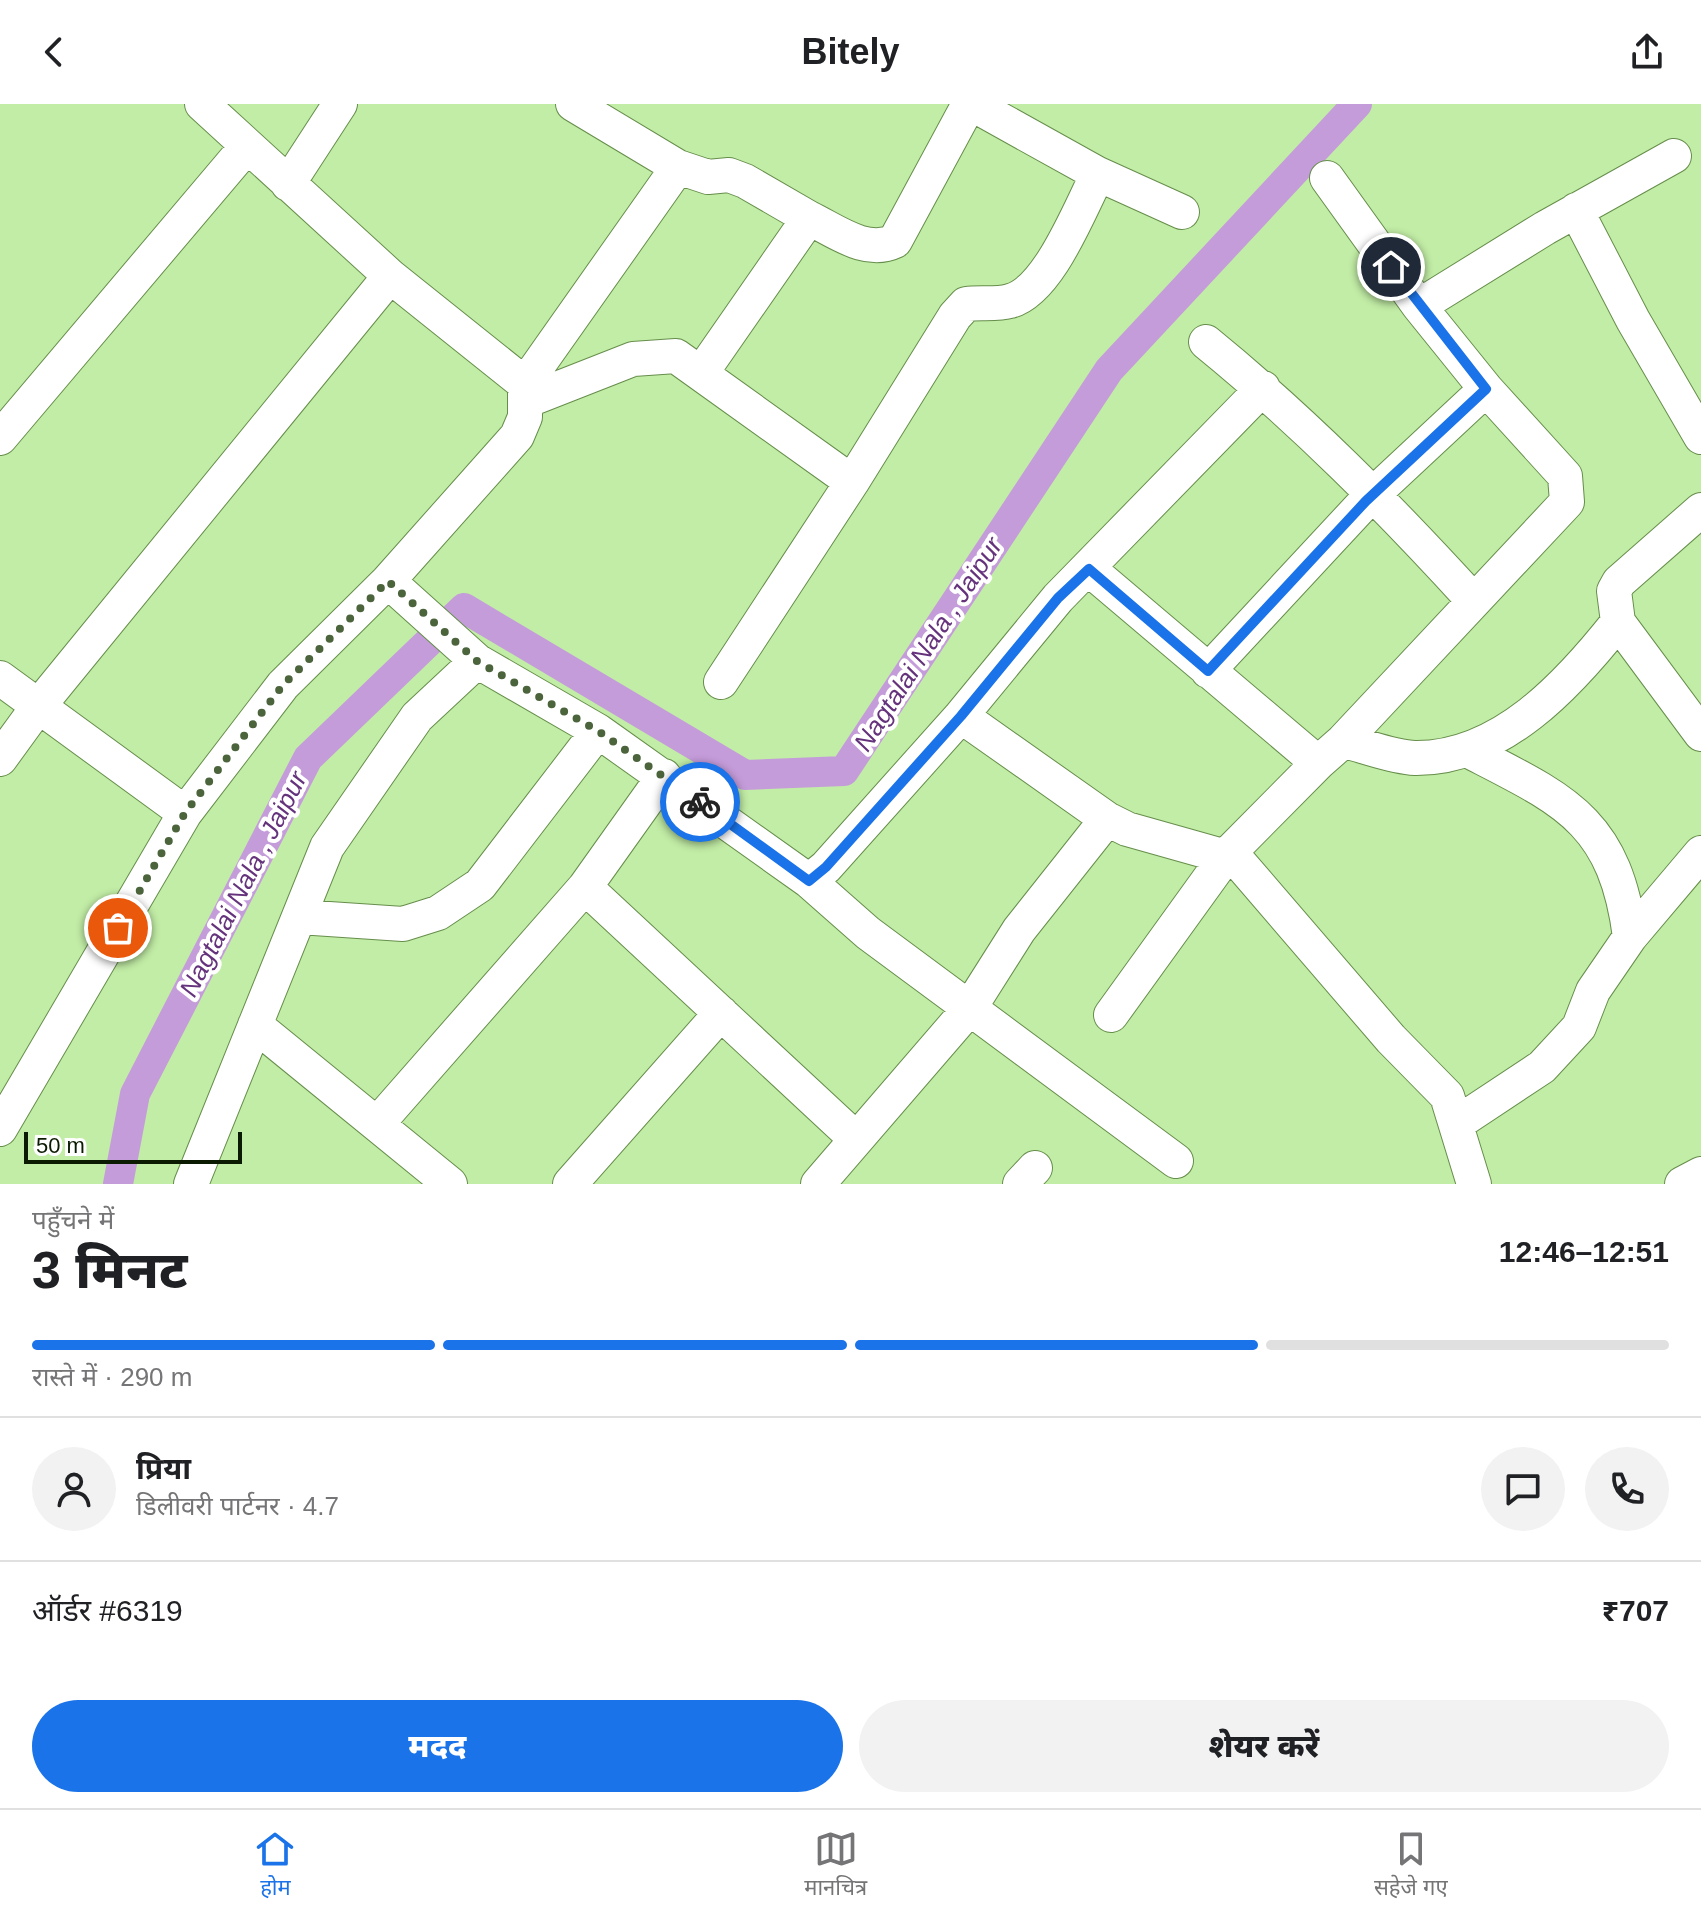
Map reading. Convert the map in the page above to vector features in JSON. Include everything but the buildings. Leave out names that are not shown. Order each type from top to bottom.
[{"type":"street","points":[[202,104],[390,276],[526,392]]},
{"type":"street","points":[[288,184],[340,104]]},
{"type":"street","points":[[586,107],[678,167],[708,177],[729,175],[745,181],[809,218],[867,246],[882,247],[895,241],[970,104],[1098,174],[1182,212]]},
{"type":"street","points":[[0,438],[247,146]]},
{"type":"street","points":[[1419,306],[1576,210],[1674,156]]},
{"type":"street","points":[[0,1129],[185,813],[283,685],[399,590],[517,436],[525,417],[526,392],[678,167]]},
{"type":"street","points":[[721,682],[852,482],[955,316],[966,304],[1011,301],[1031,289],[1052,263],[1098,174]]},
{"type":"street","points":[[1111,1015],[1225,857],[1331,752],[1473,600],[1560,513],[1567,502],[1565,476],[1486,389],[1419,306],[1327,178]]},
{"type":"street","points":[[1576,210],[1633,320],[1701,437]]},
{"type":"street","points":[[702,372],[809,218]]},
{"type":"street","points":[[0,759],[37,708],[390,276]]},
{"type":"street","points":[[1206,342],[1263,388],[1375,493],[1473,600]]},
{"type":"street","points":[[526,392],[633,359],[676,356],[852,482]]},
{"type":"street","points":[[809,881],[826,867],[961,716],[1058,598],[1263,388]]},
{"type":"street","points":[[1208,671],[1375,493],[1486,389]]},
{"type":"street","points":[[1701,510],[1619,582],[1614,591],[1618,622],[1701,734]]},
{"type":"street","points":[[1089,569],[1208,671],[1331,752],[1414,758],[1469,751],[1533,712],[1589,659],[1618,622]]},
{"type":"street","points":[[399,590],[469,653],[598,731],[664,776],[809,881],[868,933],[1176,1161]]},
{"type":"street","points":[[191,1184],[327,847],[417,717],[469,653]]},
{"type":"street","points":[[0,678],[37,708],[185,813]]},
{"type":"street","points":[[961,716],[1107,819],[1127,829],[1237,860],[1391,1039],[1447,1096],[1474,1184]]},
{"type":"street","points":[[299,917],[403,924],[438,913],[480,885],[598,731]]},
{"type":"street","points":[[1469,751],[1555,795],[1593,831],[1609,858],[1625,900],[1630,937]]},
{"type":"street","points":[[377,1124],[585,887],[664,776]]},
{"type":"street","points":[[818,1184],[969,1009],[1019,930],[1107,819]]},
{"type":"street","points":[[1456,1124],[1542,1067],[1579,1027],[1593,991],[1630,937],[1701,853]]},
{"type":"street","points":[[585,887],[856,1139]]},
{"type":"street","points":[[570,1184],[721,1013]]},
{"type":"street","points":[[255,1025],[450,1184]]},
{"type":"street","points":[[1682,1184],[1701,1174]]},
{"type":"waterway","name":"Nagtalai Nala , Jaipur","points":[[118,1184],[135,1094],[308,758],[464,608],[745,775],[844,771],[1109,370],[1357,104]]},
{"type":"way so far","points":[[118,928],[185,813],[283,685],[388,581],[477,661],[506,675],[598,731],[700,802]]},
{"type":"route","points":[[700,802],[809,881],[826,867],[961,716],[1058,598],[1089,569],[1208,671],[1366,501],[1486,389],[1391,267]]}]
